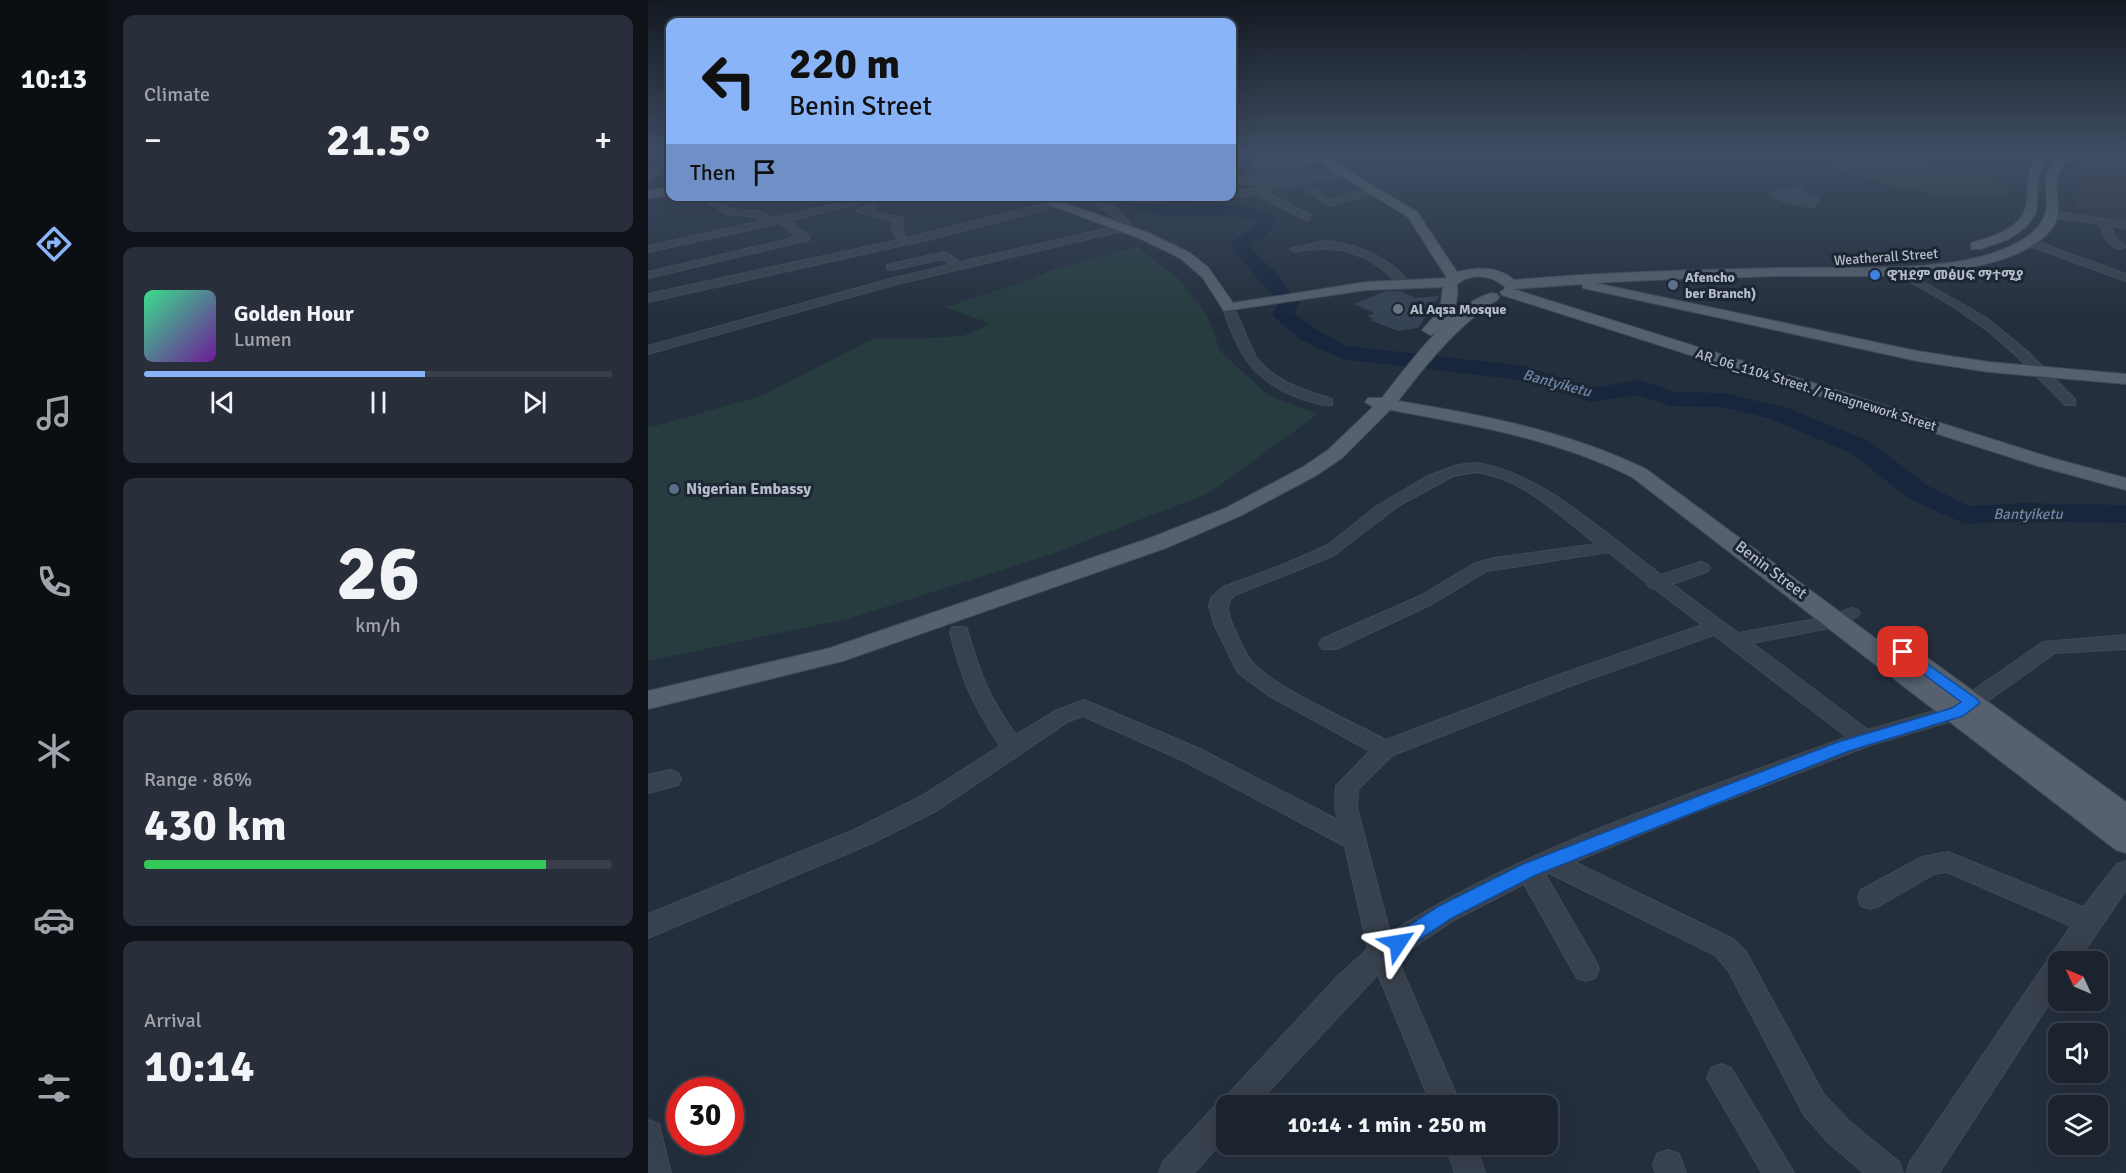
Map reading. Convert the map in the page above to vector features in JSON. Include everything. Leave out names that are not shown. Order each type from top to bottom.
[{"type":"main road","points":[[1068,209],[1122,228],[1191,260],[1201,267],[1229,308],[1299,295],[1411,281],[1452,283],[1467,274],[1492,273]]},
{"type":"main road","points":[[1403,209],[1413,215],[1461,295],[1503,292],[1572,273],[1897,270],[1963,263],[2010,251],[2028,242],[2041,234],[2055,215],[2055,209]]},
{"type":"main road","name":"Weatherall Street","points":[[1492,273],[1572,273],[1923,256],[1958,251],[1996,240],[2026,222],[2033,209]]},
{"type":"main road","points":[[1442,261],[1502,277],[1503,292]]},
{"type":"main road","points":[[1411,281],[1436,273],[1442,261]]},
{"type":"main road","points":[[1572,273],[1602,290],[1676,303],[1917,357],[2040,372],[2126,379]]},
{"type":"main road","points":[[648,700],[833,649],[1158,543],[1233,512],[1310,471],[1366,425],[1449,310],[1452,302],[1452,283]]},
{"type":"main road","points":[[1424,346],[1466,314],[1503,292]]},
{"type":"main road","name":"AR_06_1104 Street. / Tenagnework Street","points":[[1503,292],[2045,462],[2126,484]]},
{"type":"main road","points":[[1390,389],[1420,396],[1442,410]]},
{"type":"main road","points":[[648,686],[833,649],[1222,506],[1261,486],[1318,450],[1390,389]]},
{"type":"main road","name":"Benin Street","points":[[1390,389],[1442,410],[1520,429],[1610,457],[1668,492],[1845,617],[1965,707],[2126,818]]},
{"type":"main road","points":[[1366,425],[1393,416],[1442,410]]},
{"type":"main road","name":"Benin Street","points":[[1965,707],[2126,841]]},
{"type":"street","points":[[648,275],[805,238],[779,222],[757,214],[728,212],[724,209]]},
{"type":"street","points":[[648,249],[836,209]]},
{"type":"street","points":[[869,209],[862,212],[901,221],[897,231],[904,241]]},
{"type":"street","points":[[648,298],[904,241],[1036,209]]},
{"type":"street","points":[[648,350],[957,265],[1122,228],[1125,224],[1119,216],[1108,209]]},
{"type":"street","points":[[1288,209],[1305,217]]},
{"type":"street","points":[[1294,212],[1307,209]]},
{"type":"street","points":[[2055,215],[2126,225]]},
{"type":"street","points":[[2103,222],[2112,240],[2121,247]]},
{"type":"street","points":[[739,231],[755,237]]},
{"type":"street","points":[[2028,242],[2123,283]]},
{"type":"street","points":[[1295,249],[1326,244],[1337,246],[1388,266],[1411,281]]},
{"type":"street","points":[[891,267],[945,255],[957,265]]},
{"type":"street","points":[[1897,270],[1962,306],[2009,341],[2070,402]]},
{"type":"street","points":[[1229,308],[1237,335],[1248,356],[1266,376],[1293,392],[1327,402]]},
{"type":"street","points":[[1385,749],[1275,690],[1245,668],[1223,624],[1218,606],[1220,598],[1229,591],[1328,552],[1359,532],[1376,515],[1423,485],[1452,470],[1471,466],[1511,475],[1539,492],[1655,583],[1865,739]]},
{"type":"street","points":[[1329,644],[1426,600],[1481,567],[1609,547]]},
{"type":"street","points":[[1655,583],[1701,568]]},
{"type":"street","points":[[1734,640],[1845,617]]},
{"type":"street","points":[[1442,1095],[1382,953],[1346,808],[1347,786],[1385,749],[1560,682],[1716,627]]},
{"type":"street","points":[[959,632],[969,671],[984,706],[1014,747]]},
{"type":"street","points":[[1245,1095],[1293,1041],[1382,953],[1445,912],[1540,866],[1680,808],[1865,739],[1965,707],[2050,647],[2126,642]]},
{"type":"street","points":[[648,926],[862,837],[928,804],[1062,716],[1084,708],[1190,754],[1355,840]]},
{"type":"street","points":[[648,784],[670,779]]},
{"type":"street","points":[[1870,898],[1930,864],[1948,862],[2088,921]]},
{"type":"street","points":[[1540,866],[1586,969]]},
{"type":"street","points":[[1540,866],[1724,947],[1737,961],[1814,1105],[1825,1119],[1888,1173]]},
{"type":"street","points":[[2069,951],[2088,921],[2126,872]]},
{"type":"street","points":[[1921,1173],[2048,982]]},
{"type":"street","points":[[1721,1078],[1779,1173]]},
{"type":"street","points":[[1174,1173],[1216,1126]]},
{"type":"street","points":[[648,1135],[656,1173]]},
{"type":"street","points":[[1464,1155],[1470,1173]]},
{"type":"shaded area","points":[[2077,209],[2126,209],[2126,220],[2077,214]]},
{"type":"green space","points":[[1137,247],[1179,279],[1209,318],[1220,351],[1269,396],[1318,414],[1209,493],[1052,554],[851,618],[648,661],[648,428],[764,395],[874,338],[914,339],[963,336],[991,324],[945,307],[1026,281],[1057,268]]},
{"type":"building","name":"Al Aqsa Mosque","points":[[1386,291],[1399,291],[1415,298],[1439,296],[1418,328],[1398,331],[1370,320],[1373,319],[1367,316],[1374,313],[1354,304]]},
{"type":"waterway","name":"Bantyiketu","points":[[1155,209],[1170,211],[1240,210],[1268,218],[1261,231],[1240,242],[1247,256],[1264,271],[1289,303],[1283,315],[1309,335],[1342,352],[1524,373],[1591,395],[1640,387],[1671,399],[1722,400],[1776,412],[1860,447],[1918,492],[1965,515],[2023,512],[2126,514]]},
{"type":"place","name":"ዊዝደም መፅሀፍ ማተሚያ","points":[[1875,275]]},
{"type":"place","name":"Afencho ber Branch)","points":[[1673,285]]},
{"type":"place","name":"Al Aqsa Mosque","points":[[1398,309]]},
{"type":"place","name":"Nigerian Embassy","points":[[674,489]]},
{"type":"route","points":[[1398,943],[1445,912],[1530,870],[1680,808],[1844,746],[1958,712],[1972,703],[1903,652]]}]
